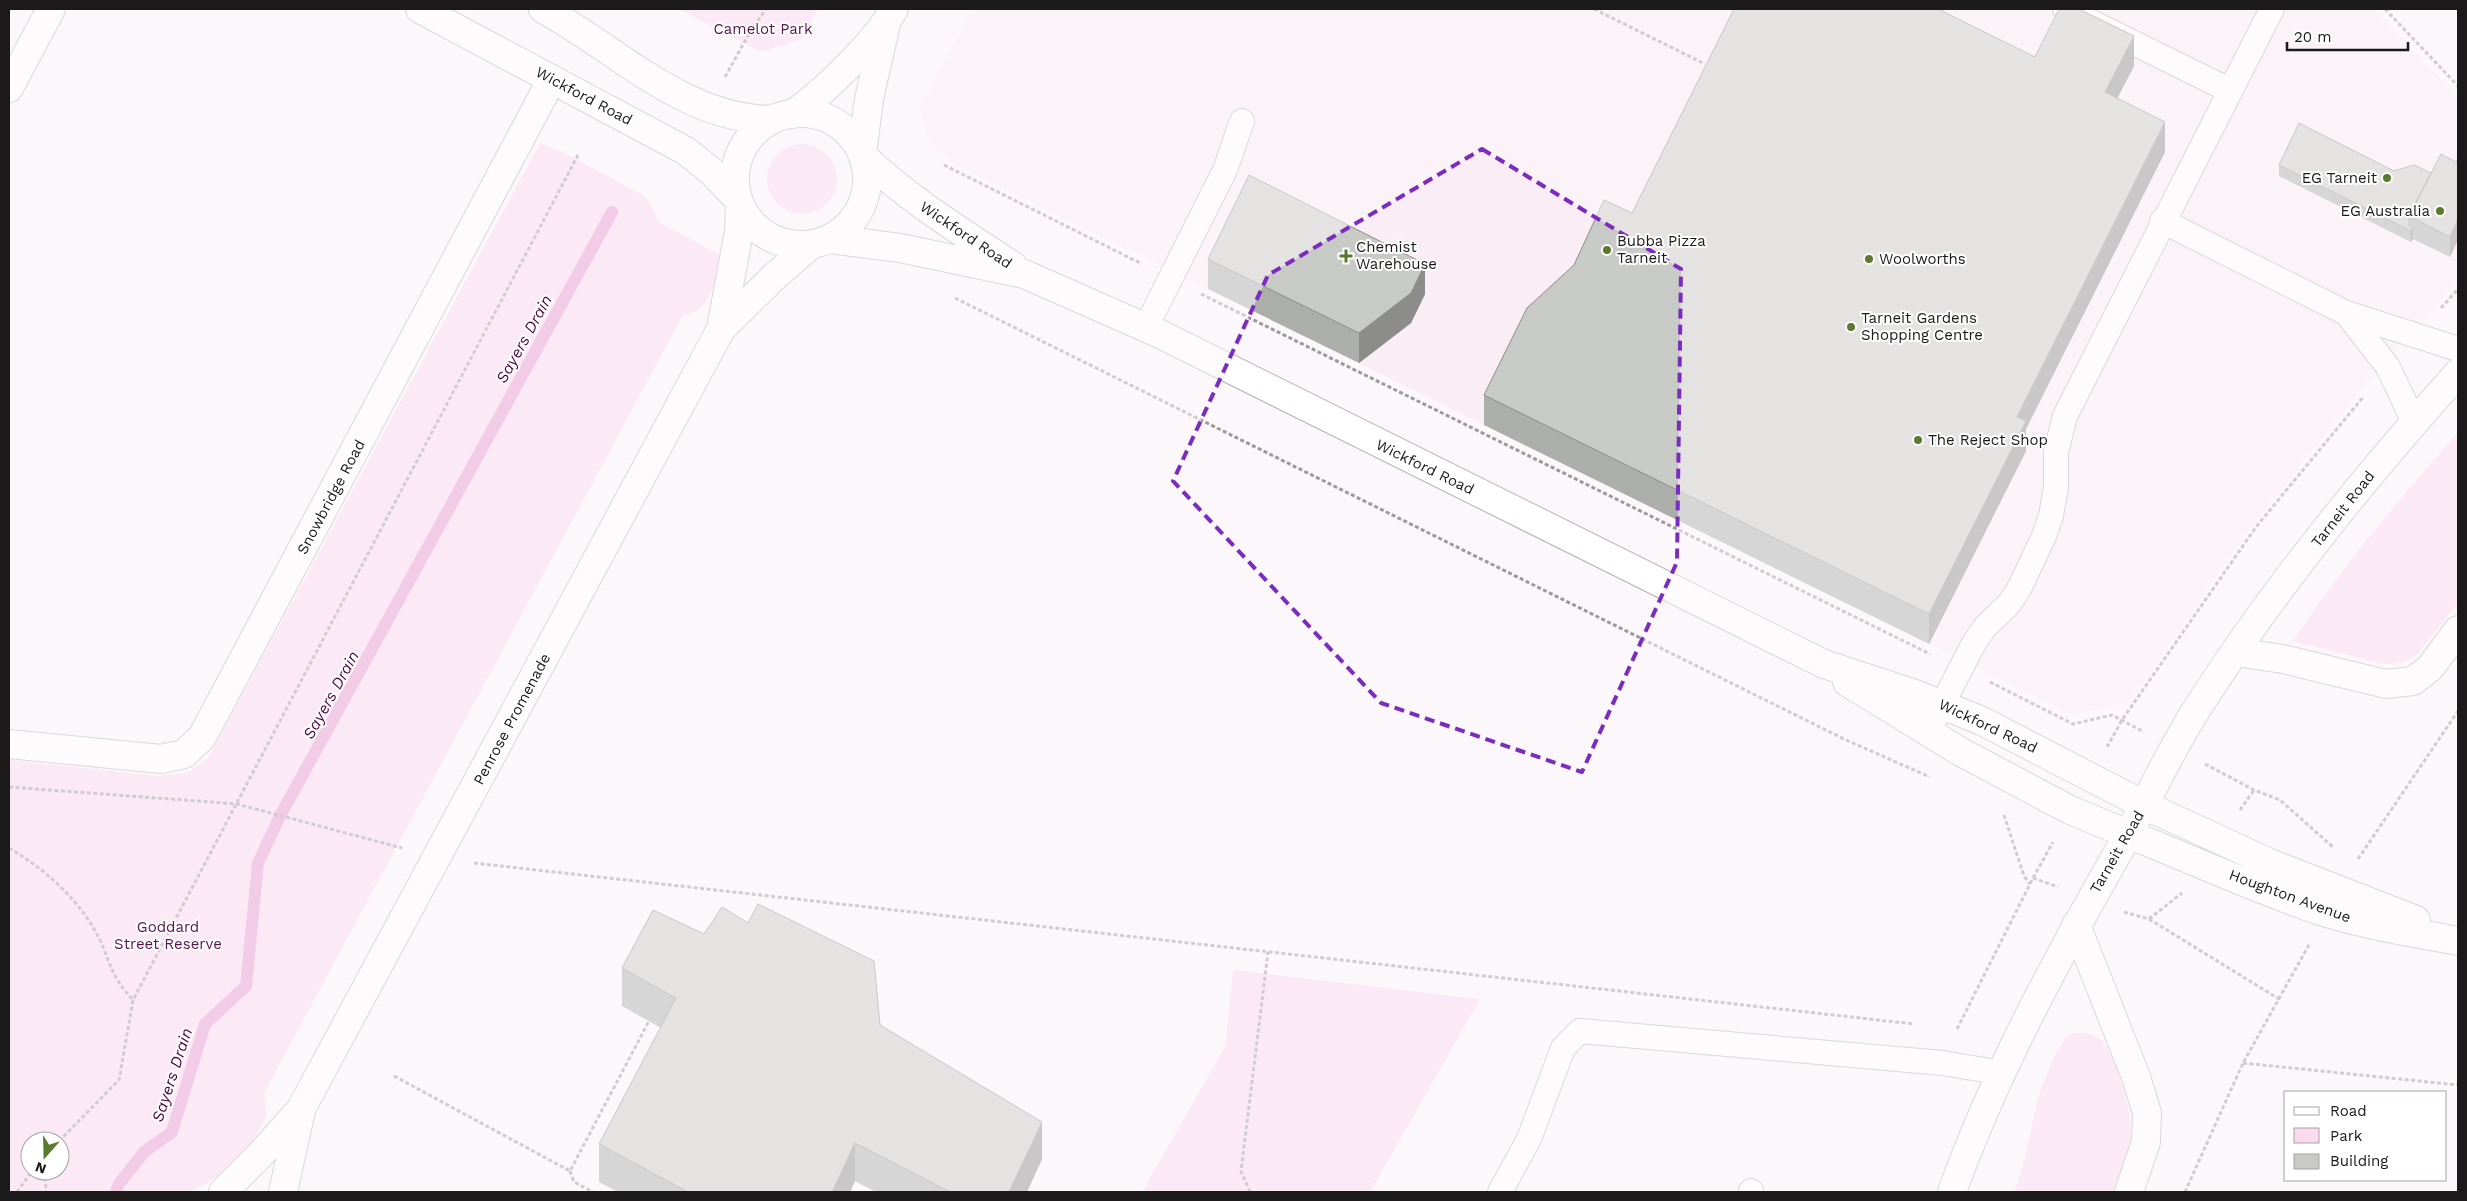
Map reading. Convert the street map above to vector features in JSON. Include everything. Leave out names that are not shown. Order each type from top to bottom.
[{"type":"street","points":[[9,88],[51,9]]},
{"type":"street","name":"Wickford Road","points":[[420,9],[686,151],[712,171],[739,202]]},
{"type":"street","points":[[543,9],[588,34],[682,97],[708,109],[758,120],[783,117],[814,115],[839,126],[858,145],[862,155],[867,180],[862,204],[849,225],[820,242],[792,244],[770,238],[753,224],[739,202],[735,174],[739,156],[752,134],[783,117],[814,99],[890,16]]},
{"type":"street","points":[[862,155],[869,99],[890,16]]},
{"type":"street","name":"Snowbridge Road","points":[[9,744],[161,759],[184,754],[202,737],[552,78]]},
{"type":"street","name":"Wickford Road","points":[[862,155],[892,184],[1024,274],[1146,328],[1824,664],[1942,704],[1982,721],[2144,805]]},
{"type":"street","name":"Penrose Promenade","points":[[721,329],[739,231],[739,202]]},
{"type":"street","name":"Wickford Road","points":[[820,242],[900,248],[1024,274]]},
{"type":"street","name":"Penrose Promenade","points":[[223,1192],[260,1155],[301,1109],[721,329],[774,277],[820,242]]},
{"type":"street","name":"Tarneit Road","points":[[1952,1192],[2002,1073],[2030,1013],[2090,899],[2128,834],[2174,748],[2236,652],[2300,563],[2369,475],[2458,373]]},
{"type":"street","points":[[2236,652],[2283,659],[2386,684],[2413,682],[2430,668],[2458,630]]},
{"type":"street","name":"Wickford Road","points":[[1824,664],[1862,692],[1928,732],[2070,810],[2128,834]]},
{"type":"street","name":"Houghton Avenue","points":[[2144,805],[2272,864],[2411,917],[2458,940]]},
{"type":"street","name":"Houghton Avenue","points":[[2128,834],[2276,895],[2327,912],[2362,922],[2458,940]]},
{"type":"street","points":[[2076,925],[2136,1078],[2147,1113],[2146,1142],[2129,1192]]},
{"type":"street","name":"Penrose Promenade","points":[[283,1192],[301,1109]]},
{"type":"lane","points":[[2065,9],[2229,90]]},
{"type":"lane","points":[[1928,732],[1960,668],[1984,627],[2009,604],[2019,589],[2052,516],[2056,487],[2056,452],[2065,416],[2162,221],[2272,9]]},
{"type":"lane","points":[[1146,328],[1225,170],[1242,121]]},
{"type":"lane","points":[[2162,221],[2346,313],[2458,349]]},
{"type":"lane","points":[[2346,313],[2388,367],[2414,422]]},
{"type":"lane","points":[[1500,1192],[1529,1139],[1563,1048],[1580,1031],[1943,1063],[2002,1073]]},
{"type":"path","points":[[708,109],[750,32],[766,9]]},
{"type":"path","points":[[1594,9],[1705,64]]},
{"type":"path","points":[[2385,9],[2458,86]]},
{"type":"path","points":[[68,1131],[119,1080],[132,1000],[578,155]]},
{"type":"path","points":[[944,165],[2074,724],[2112,715],[2254,790],[2280,800],[2339,852]]},
{"type":"path","points":[[2416,334],[2458,289]]},
{"type":"path","points":[[947,294],[1846,740],[1933,779]]},
{"type":"path","points":[[2090,777],[2122,720],[2256,527],[2388,367]]},
{"type":"path","points":[[9,787],[237,804],[437,858],[526,870],[1919,1025]]},
{"type":"path","points":[[1949,1028],[1959,1029],[2033,878],[2070,810]]},
{"type":"path","points":[[2002,812],[2024,876],[2030,884]]},
{"type":"path","points":[[9,848],[44,871],[89,921],[100,941],[115,980],[132,1000]]},
{"type":"path","points":[[2033,878],[2149,919],[2279,999]]},
{"type":"path","points":[[1250,1192],[1242,1170],[1268,952]]},
{"type":"path","points":[[570,1170],[649,1021]]},
{"type":"path","points":[[2185,1192],[2243,1063],[2458,1086]]},
{"type":"path","points":[[394,1076],[570,1170],[574,1182],[593,1192]]},
{"type":"path","points":[[17,1192],[25,1181]]},
{"type":"highlighted area","points":[[1482,149],[1681,269],[1677,562],[1582,772],[1381,703],[1173,481],[1268,275]]},
{"type":"shaded area","name":"Tarneit Gardens Shopping Centre","points":[[973,9],[2375,9],[2458,98],[2458,282],[2370,378],[2243,538],[2129,703],[2073,715],[950,162],[951,159],[931,147],[919,108]]},
{"type":"green space","name":"Camelot Park","points":[[679,9],[818,9],[802,39],[761,52]]},
{"type":"green space","name":"Goddard Street Reserve","points":[[540,143],[565,153],[646,197],[659,222],[722,256],[714,284],[706,302],[692,313],[683,315],[264,1093],[267,1112],[265,1119],[248,1149],[223,1174],[190,1192],[9,1192],[9,760],[158,776],[187,773],[208,758]]},
{"type":"green space","points":[[802,144],[815,147],[827,154],[834,166],[837,179],[834,192],[827,204],[815,211],[802,214],[789,211],[777,204],[770,192],[767,179],[770,166],[777,154],[789,147]]},
{"type":"green space","points":[[2458,433],[2458,603],[2418,653],[2403,663],[2384,664],[2293,641],[2371,534]]},
{"type":"green space","points":[[1233,970],[1480,999],[1370,1192],[1142,1192],[1225,1047]]},
{"type":"green space","points":[[2084,1033],[2101,1040],[2108,1050],[2118,1073],[2131,1126],[2129,1149],[2124,1164],[2112,1192],[2014,1192],[2024,1162],[2039,1094],[2056,1052],[2067,1036]]},
{"type":"building","points":[[1734,9],[1938,9],[2035,57],[2059,9],[2079,9],[2134,36],[2105,92],[2165,122],[2017,417],[2026,421],[1929,614],[1484,395],[1527,308],[1574,265],[1604,200],[1632,213]]},
{"type":"building","points":[[2299,123],[2394,171],[2414,165],[2431,173],[2409,216],[2409,226],[2413,228],[2411,231],[2279,165]]},
{"type":"building","name":"EG Australia","points":[[2441,154],[2456,162],[2458,157],[2458,219],[2450,237],[2409,216]]},
{"type":"building","points":[[1249,175],[1425,264],[1411,293],[1359,333],[1208,259]]},
{"type":"building","points":[[758,904],[874,961],[880,1025],[1042,1122],[1009,1192],[950,1192],[855,1143],[832,1192],[688,1192],[599,1144],[676,998],[622,968],[653,910],[704,934],[722,907],[748,923]]},
{"type":"waterway","name":"Sayers Drain","points":[[116,1192],[119,1184],[144,1152],[172,1132],[205,1024],[246,986],[258,863],[280,816],[612,212]]},
{"type":"place","name":"EG Tarneit","points":[[2387,178]]},
{"type":"place","name":"EG Australia","points":[[2440,211]]},
{"type":"place","name":"Bubba Pizza Tarneit","points":[[1607,250]]},
{"type":"place","name":"Chemist Warehouse","points":[[1346,256]]},
{"type":"place","name":"Woolworths","points":[[1869,259]]},
{"type":"place","name":"Tarneit Gardens Shopping Centre","points":[[1851,327]]},
{"type":"place","name":"The Reject Shop","points":[[1918,440]]}]
